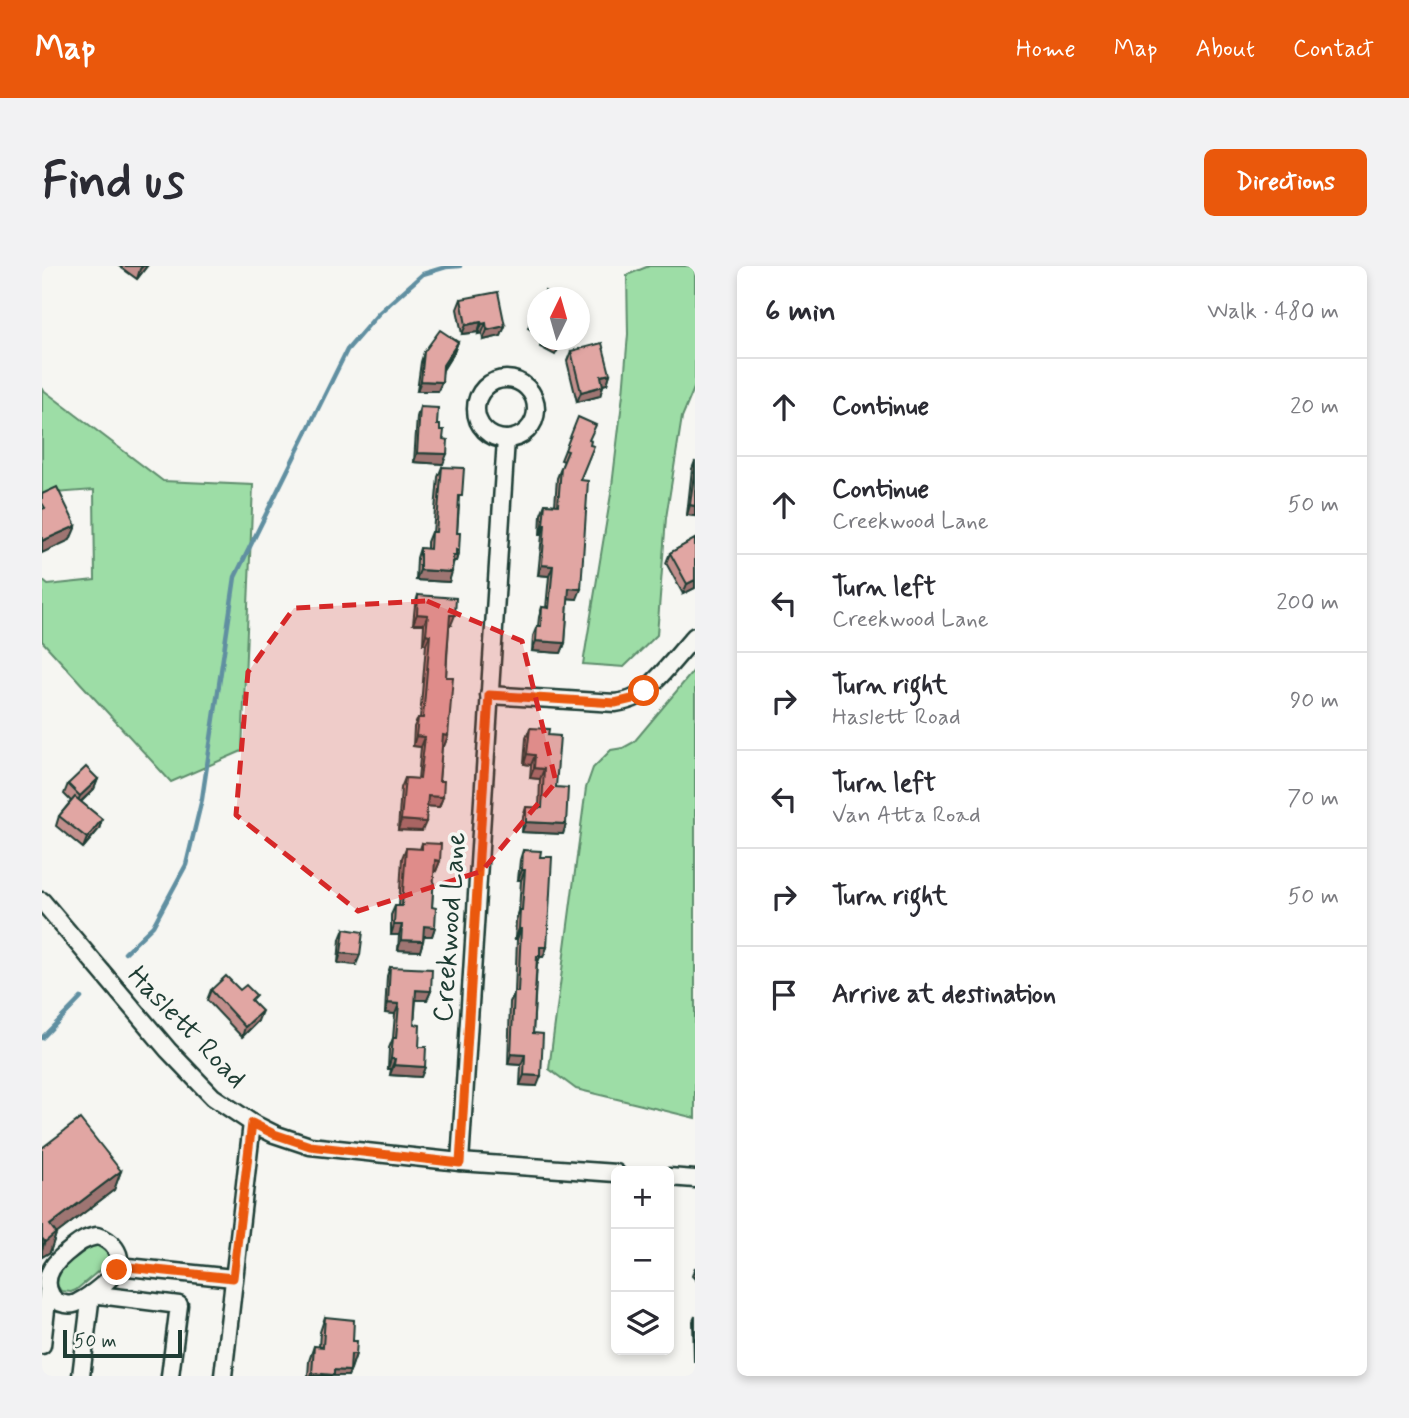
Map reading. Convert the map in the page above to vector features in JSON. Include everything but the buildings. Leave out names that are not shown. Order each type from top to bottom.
[{"type":"street","name":"Creekwood Lane","points":[[460,1163],[506,439]]},
{"type":"street","points":[[489,695],[623,702],[644,691],[695,636]]},
{"type":"street","name":"Haslett Road","points":[[42,901],[168,1049],[213,1097],[274,1134],[310,1146],[460,1163],[611,1174]]},
{"type":"street","points":[[223,1376],[252,1123]]},
{"type":"street","points":[[674,1177],[695,1179]]},
{"type":"street","points":[[42,1345],[45,1287],[52,1265],[90,1237],[97,1236],[115,1247],[118,1266],[113,1275],[80,1302],[65,1304],[53,1298],[45,1287]]},
{"type":"street","points":[[118,1266],[233,1278]]},
{"type":"street","points":[[81,1376],[91,1294]]},
{"type":"street","points":[[91,1294],[179,1305],[170,1376]]},
{"type":"highlighted area","points":[[427,601],[522,641],[556,782],[482,871],[358,911],[236,815],[248,672],[294,608]]},
{"type":"green space","points":[[649,266],[695,266],[695,386],[682,417],[666,518],[657,635],[624,667],[583,664],[611,494],[623,394],[628,334],[627,275]]},
{"type":"green space","points":[[42,389],[163,481],[253,485],[242,751],[171,782],[42,641],[42,580],[48,585],[95,580],[94,490],[42,494]]},
{"type":"green space","points":[[695,669],[695,1118],[576,1089],[549,1069],[586,788],[593,768],[611,750],[634,742]]},
{"type":"green space","points":[[93,1243],[104,1245],[110,1253],[108,1263],[76,1290],[61,1291],[55,1282],[56,1272]]},
{"type":"waterway","points":[[125,953],[153,926],[186,865],[202,799],[235,577],[347,350],[379,313],[423,274],[460,266]]},
{"type":"waterway","points":[[42,1038],[81,998]]},
{"type":"route","points":[[117,1270],[118,1266],[233,1278],[252,1123],[274,1134],[310,1146],[460,1163],[489,695],[615,703],[632,699],[644,691]]}]
